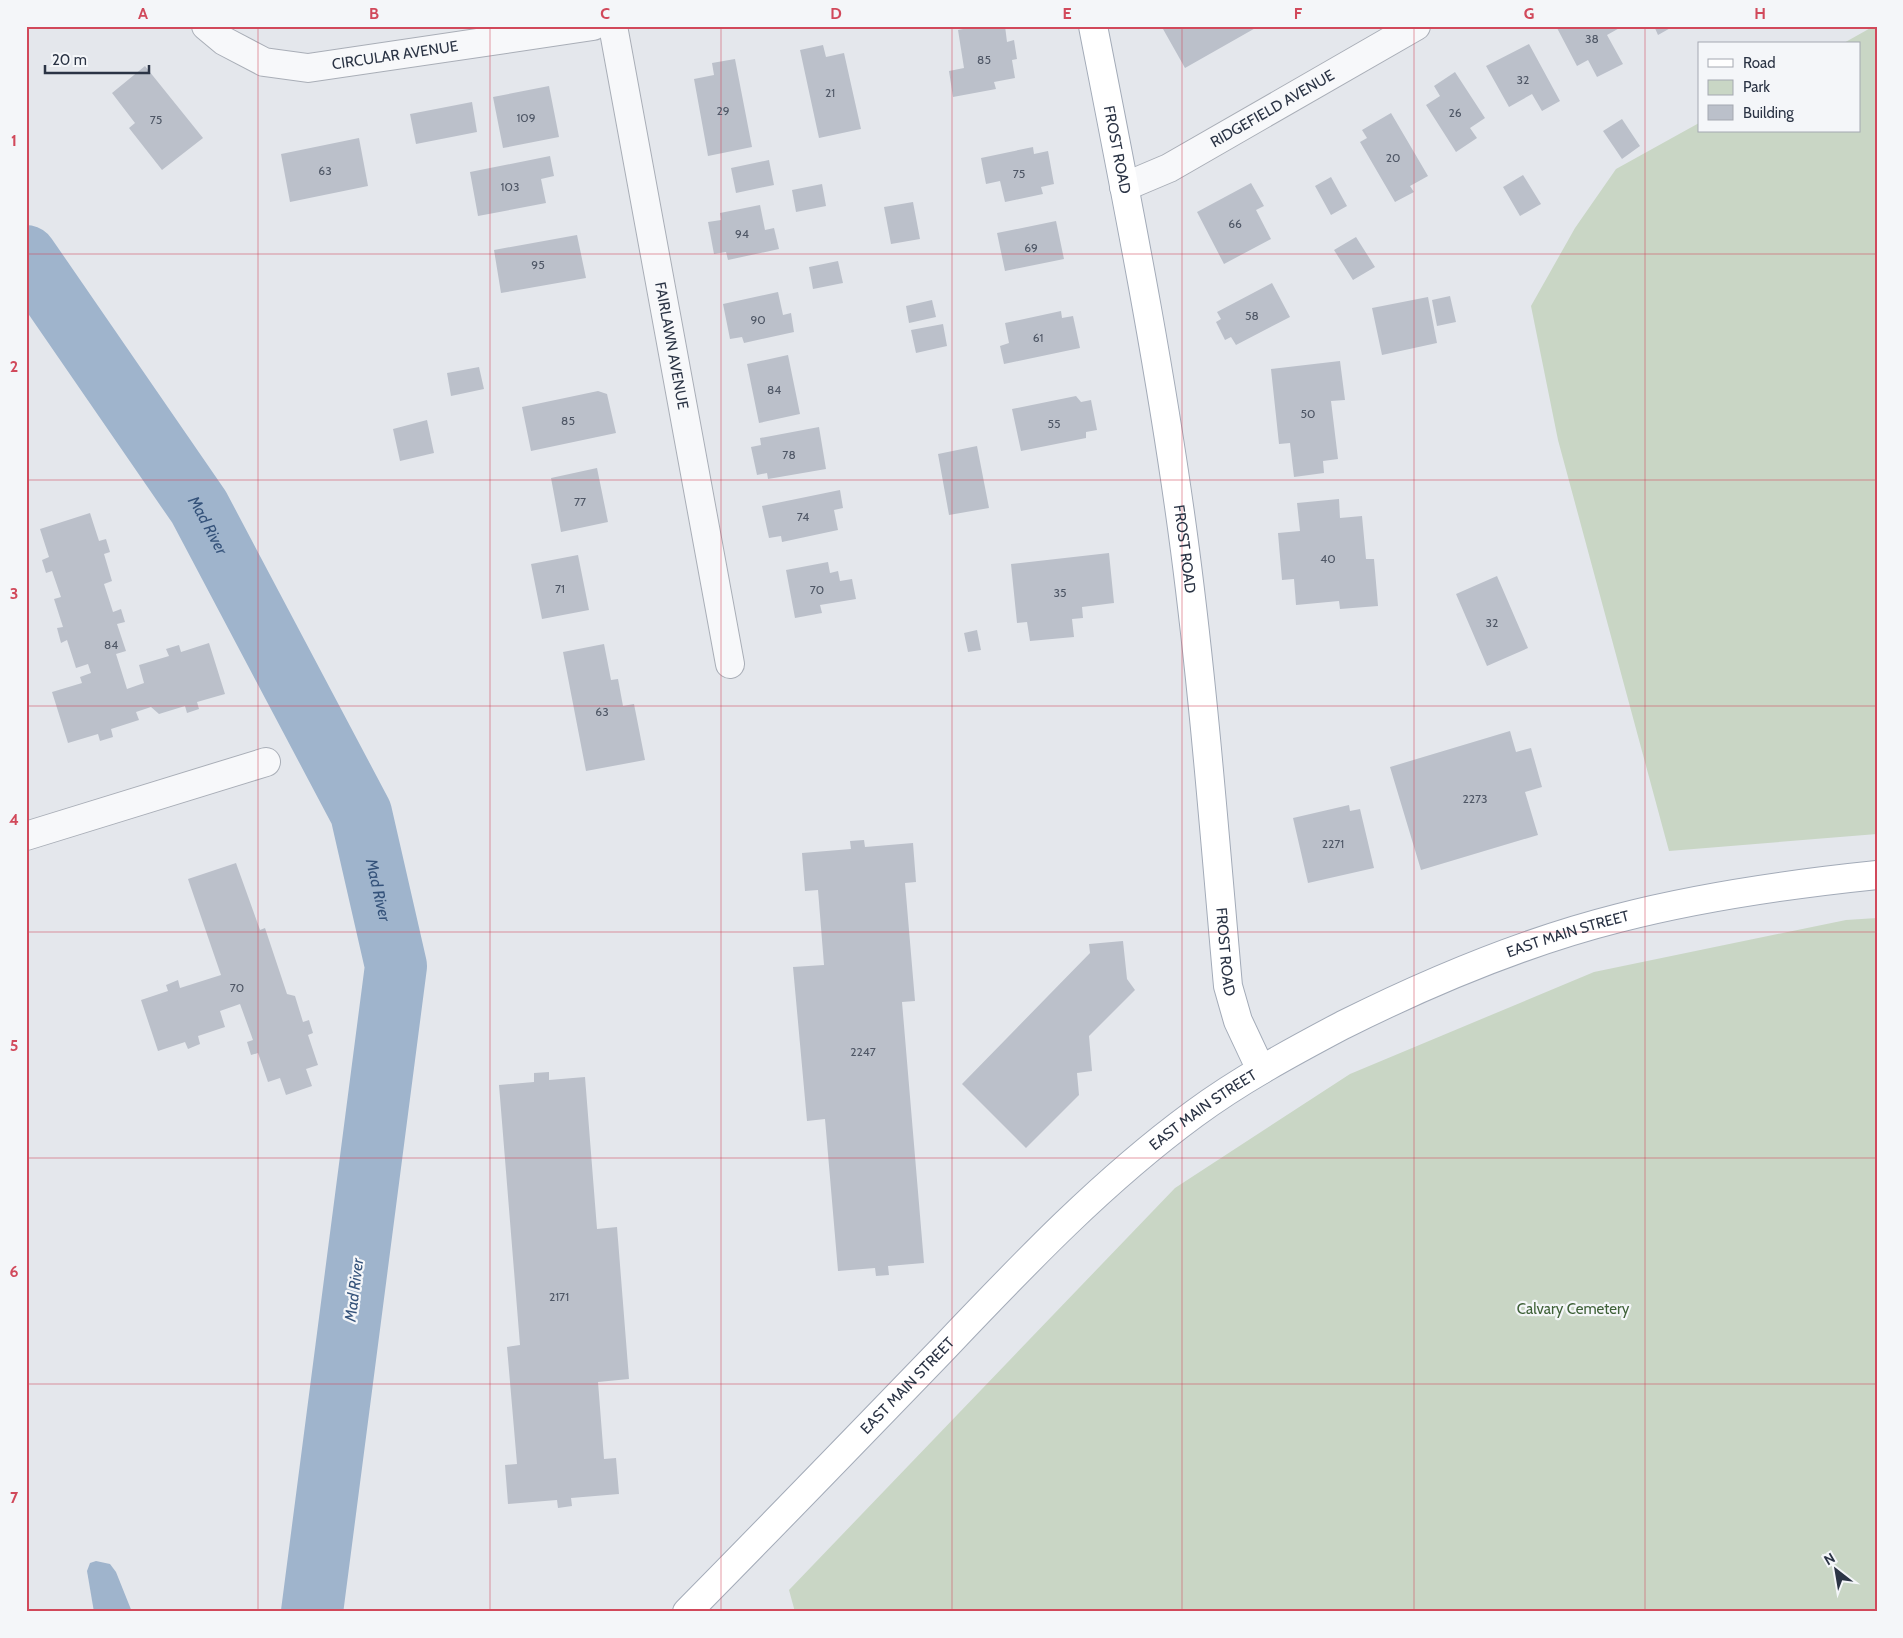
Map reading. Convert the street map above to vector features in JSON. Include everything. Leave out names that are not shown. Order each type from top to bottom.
[{"type":"main road","name":"FROST ROAD","points":[[1093,26],[1160,375],[1185,550],[1205,730],[1228,986],[1238,1021],[1261,1070]]},
{"type":"main road","name":"EAST MAIN STREET","points":[[688,1612],[1057,1232],[1152,1146],[1196,1113],[1261,1070],[1321,1037],[1411,993],[1499,956],[1581,929],[1618,918],[1693,901],[1770,888],[1877,875]]},
{"type":"street","name":"CIRCULAR AVENUE","points":[[206,26],[224,42],[264,62],[308,68],[593,26]]},
{"type":"street","name":"FAIRLAWN AVENUE","points":[[613,26],[730,664]]},
{"type":"street","name":"RIDGEFIELD AVENUE","points":[[1124,187],[1169,168],[1416,26]]},
{"type":"street","points":[[26,836],[266,762]]},
{"type":"green space","points":[[1877,26],[1877,834],[1669,851],[1558,440],[1531,306],[1575,228],[1616,169],[1698,124],[1698,132],[1860,132],[1860,42],[1846,42]]},
{"type":"green space","name":"Calvary Cemetery","points":[[1877,918],[1877,1612],[795,1612],[789,1590],[1175,1188],[1350,1074],[1594,972],[1846,920]]},
{"type":"water","points":[[96,1561],[110,1564],[116,1572],[132,1612],[94,1612],[87,1571],[90,1563]]},
{"type":"building","points":[[978,26],[1005,26],[1007,42],[1014,40],[1017,59],[1012,60],[1015,78],[994,82],[996,89],[953,97],[949,71],[964,68],[958,30]]},
{"type":"building","points":[[1168,26],[1259,26],[1185,68],[1163,29]]},
{"type":"building","points":[[1560,26],[1623,26],[1607,35],[1623,64],[1597,77],[1588,60],[1577,66],[1557,28]]},
{"type":"building","points":[[1654,26],[1674,26],[1658,35]]},
{"type":"building","points":[[1529,44],[1560,101],[1542,111],[1532,94],[1509,107],[1486,66]]},
{"type":"building","points":[[823,45],[826,57],[844,53],[861,129],[819,138],[800,50]]},
{"type":"building","points":[[735,59],[752,147],[708,156],[694,79],[714,75],[712,63]]},
{"type":"building","points":[[145,66],[203,138],[162,170],[129,128],[135,123],[112,93]]},
{"type":"building","points":[[1455,72],[1485,118],[1470,128],[1477,138],[1456,152],[1426,105],[1440,96],[1434,86]]},
{"type":"building","points":[[549,86],[559,137],[503,148],[493,97]]},
{"type":"building","points":[[472,102],[477,132],[416,144],[410,114]]},
{"type":"building","points":[[1391,113],[1428,176],[1410,186],[1414,192],[1395,202],[1360,142],[1367,138],[1362,130]]},
{"type":"building","points":[[1622,119],[1640,146],[1622,159],[1603,131]]},
{"type":"building","points":[[359,138],[368,186],[290,202],[281,154]]},
{"type":"building","points":[[1033,147],[1034,154],[1048,151],[1054,184],[1041,187],[1043,194],[1005,202],[1000,181],[986,184],[981,158]]},
{"type":"building","points":[[550,156],[554,176],[541,179],[546,203],[478,216],[470,172]]},
{"type":"building","points":[[769,160],[774,185],[736,193],[731,168]]},
{"type":"building","points":[[1523,175],[1541,204],[1520,216],[1503,187]]},
{"type":"building","points":[[1331,177],[1347,206],[1331,215],[1315,186]]},
{"type":"building","points":[[1251,183],[1264,206],[1256,210],[1271,239],[1224,264],[1197,212]]},
{"type":"building","points":[[822,184],[826,206],[796,212],[792,190]]},
{"type":"building","points":[[913,202],[920,239],[891,244],[884,207]]},
{"type":"building","points":[[760,205],[765,230],[774,228],[779,249],[728,260],[726,252],[714,254],[708,222],[721,220],[720,213]]},
{"type":"building","points":[[1056,221],[1064,259],[1005,271],[997,233]]},
{"type":"building","points":[[577,235],[586,278],[501,293],[494,250]]},
{"type":"building","points":[[1356,237],[1375,267],[1353,280],[1334,250]]},
{"type":"building","points":[[838,261],[843,283],[813,289],[809,267]]},
{"type":"building","points":[[1272,283],[1290,317],[1236,345],[1231,337],[1225,340],[1216,322],[1221,319],[1217,312]]},
{"type":"building","points":[[778,292],[783,315],[791,313],[794,332],[744,343],[742,337],[730,339],[723,304]]},
{"type":"building","points":[[1450,296],[1456,322],[1437,326],[1432,300]]},
{"type":"building","points":[[1428,297],[1437,343],[1382,355],[1372,308]]},
{"type":"building","points":[[932,300],[936,317],[909,323],[906,306]]},
{"type":"building","points":[[1061,311],[1062,318],[1073,316],[1080,348],[1004,364],[1000,346],[1009,343],[1005,323]]},
{"type":"building","points":[[943,324],[947,346],[916,353],[911,330]]},
{"type":"building","points":[[788,355],[800,414],[759,423],[747,364]]},
{"type":"building","points":[[1340,361],[1345,400],[1331,401],[1338,459],[1323,461],[1324,473],[1294,477],[1290,443],[1279,444],[1271,369]]},
{"type":"building","points":[[479,367],[484,389],[451,396],[447,373]]},
{"type":"building","points":[[598,391],[607,394],[616,433],[531,451],[522,407]]},
{"type":"building","points":[[1076,396],[1081,402],[1091,400],[1097,430],[1086,432],[1086,438],[1021,451],[1012,409]]},
{"type":"building","points":[[427,420],[434,453],[400,461],[393,429]]},
{"type":"building","points":[[819,427],[826,469],[768,479],[767,473],[757,475],[751,447],[761,445],[760,438]]},
{"type":"building","points":[[977,446],[989,508],[949,515],[938,454]]},
{"type":"building","points":[[597,468],[608,522],[561,532],[551,478]]},
{"type":"building","points":[[840,490],[843,508],[834,510],[838,530],[782,542],[781,536],[769,538],[762,506]]},
{"type":"building","points":[[1339,499],[1340,518],[1362,516],[1366,559],[1374,559],[1378,606],[1340,609],[1339,601],[1296,605],[1294,579],[1282,580],[1278,533],[1300,531],[1297,503]]},
{"type":"building","points":[[90,513],[99,541],[106,539],[110,552],[104,554],[112,581],[104,584],[113,612],[121,609],[125,622],[117,624],[126,651],[116,654],[127,689],[144,683],[139,665],[169,656],[166,649],[179,645],[181,652],[209,643],[225,694],[197,702],[199,709],[187,713],[185,706],[159,714],[151,707],[136,712],[139,720],[111,729],[113,737],[100,741],[98,734],[68,743],[52,692],[82,683],[80,677],[91,673],[88,664],[76,668],[67,640],[61,643],[57,628],[63,627],[54,599],[61,597],[52,571],[46,573],[42,560],[49,557],[40,529]]},
{"type":"building","points":[[1109,553],[1114,603],[1082,607],[1083,618],[1072,619],[1074,637],[1030,641],[1027,622],[1017,623],[1011,564]]},
{"type":"building","points":[[578,555],[589,610],[542,619],[531,564]]},
{"type":"building","points":[[828,562],[830,573],[838,571],[840,581],[852,579],[856,599],[820,605],[822,613],[795,618],[786,570]]},
{"type":"building","points":[[1497,576],[1528,648],[1487,666],[1456,594]]},
{"type":"building","points":[[977,630],[981,650],[968,652],[964,633]]},
{"type":"building","points":[[604,644],[611,680],[618,679],[623,706],[634,704],[645,760],[586,771],[563,652]]},
{"type":"building","points":[[1510,731],[1516,752],[1531,748],[1542,787],[1525,792],[1538,835],[1421,870],[1390,767]]},
{"type":"building","points":[[1349,805],[1350,811],[1360,809],[1374,868],[1308,883],[1293,818]]},
{"type":"building","points":[[864,840],[865,847],[913,843],[916,882],[905,883],[915,1001],[902,1002],[924,1263],[888,1266],[889,1275],[876,1276],[875,1268],[838,1271],[825,1119],[807,1121],[793,967],[824,965],[818,890],[805,891],[802,853],[851,849],[850,841]]},
{"type":"building","points":[[236,863],[260,930],[265,928],[287,994],[295,996],[303,1022],[309,1020],[313,1033],[308,1035],[318,1065],[306,1069],[312,1086],[286,1095],[280,1078],[268,1082],[258,1053],[251,1055],[247,1042],[253,1040],[240,1004],[220,1011],[225,1027],[198,1036],[200,1044],[188,1049],[185,1042],[158,1051],[141,1000],[168,991],[166,985],[178,980],[180,988],[221,975],[188,879]]},
{"type":"building","points":[[1123,941],[1127,979],[1135,990],[1089,1036],[1092,1071],[1077,1073],[1079,1095],[1026,1148],[962,1084],[1090,953],[1089,944]]},
{"type":"building","points":[[549,1072],[549,1080],[585,1077],[597,1229],[617,1227],[629,1379],[598,1382],[604,1459],[616,1458],[619,1494],[571,1498],[572,1506],[558,1508],[557,1500],[508,1504],[505,1465],[517,1464],[507,1347],[520,1345],[499,1085],[534,1082],[534,1073]]},
{"type":"waterway","name":"Mad River","points":[[26,256],[199,507],[361,813],[396,966],[312,1612]]}]
